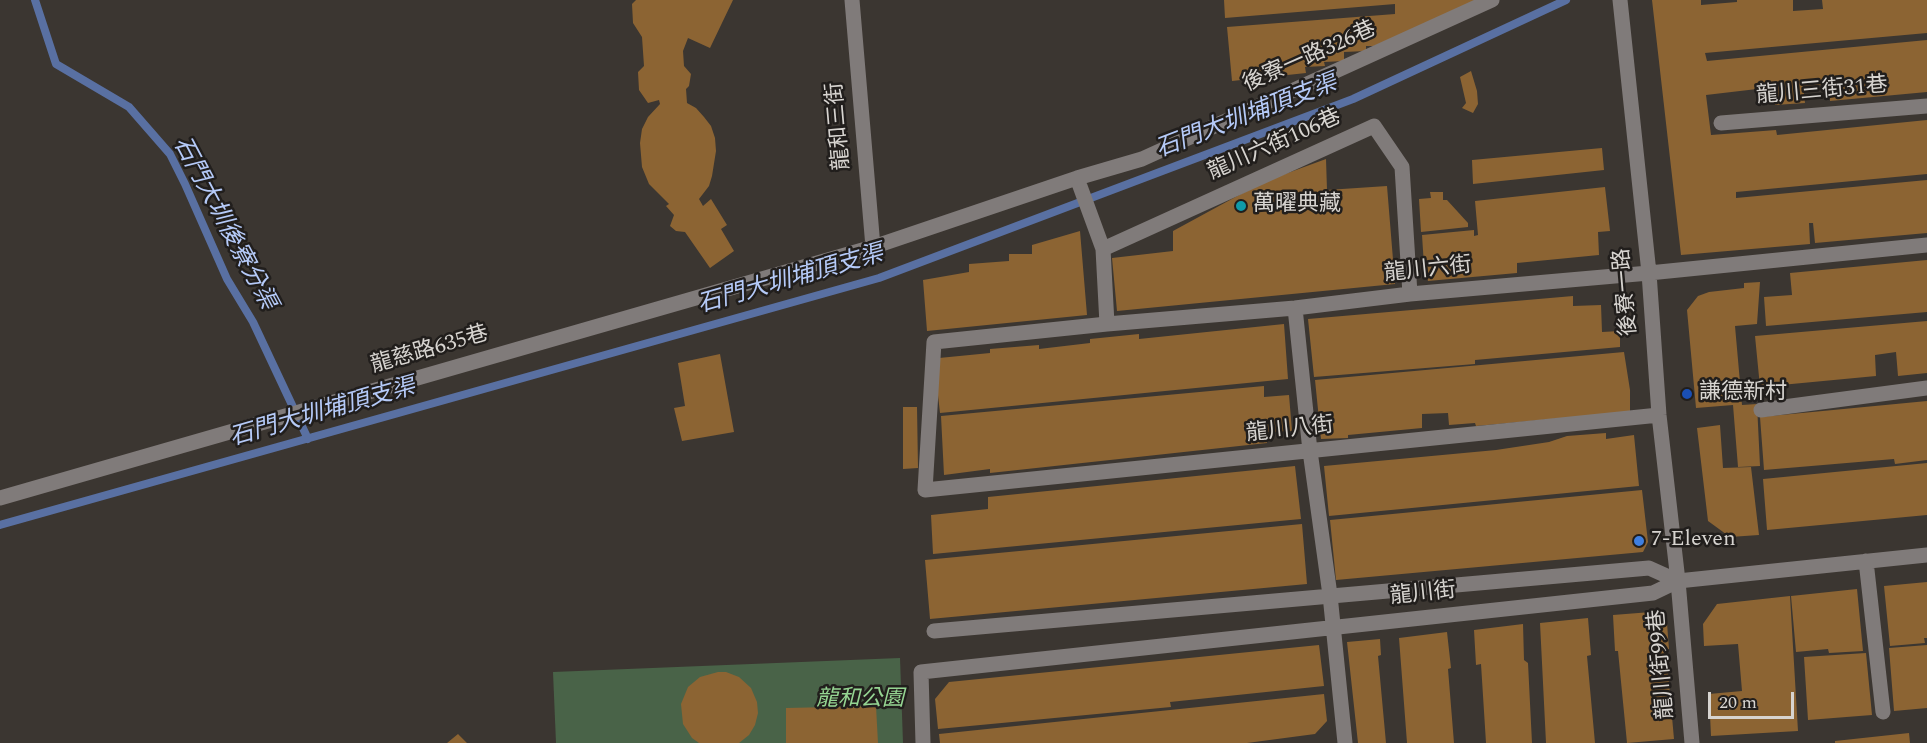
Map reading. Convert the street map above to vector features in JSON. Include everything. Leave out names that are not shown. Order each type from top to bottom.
[{"type":"street","name":"龍和三街","points":[[852,0],[873,248]]},
{"type":"street","name":"後寮一路326巷","points":[[873,248],[1079,182],[1142,159],[1492,0]]},
{"type":"street","name":"後寮一路","points":[[1620,0],[1649,273],[1659,415],[1678,581]]},
{"type":"street","name":"龍川三街31巷","points":[[1721,123],[1927,106]]},
{"type":"street","name":"龍川六街106巷","points":[[1102,249],[1374,126],[1402,168],[1410,294]]},
{"type":"street","points":[[1079,182],[1102,249],[1107,324]]},
{"type":"street","name":"龍川六街","points":[[925,490],[934,342],[1927,245]]},
{"type":"street","name":"龍慈路635巷","points":[[0,498],[873,248]]},
{"type":"street","points":[[1295,308],[1310,451],[1330,595],[1345,743]]},
{"type":"street","points":[[1761,410],[1927,388]]},
{"type":"street","name":"龍川八街","points":[[925,490],[1659,415]]},
{"type":"street","name":"龍川街","points":[[923,743],[921,672],[1653,593],[1678,581],[1927,555]]},
{"type":"street","points":[[1866,561],[1883,712]]},
{"type":"street","points":[[934,631],[1649,568],[1678,581]]},
{"type":"street","name":"龍川街99巷","points":[[1678,581],[1692,743]]},
{"type":"green space","name":"龍和公園","points":[[900,658],[903,743],[556,743],[553,672]]},
{"type":"building","points":[[636,0],[733,0],[710,48],[688,38],[683,51],[684,66],[691,74],[689,86],[686,89],[687,103],[696,108],[704,117],[711,126],[715,138],[716,151],[712,176],[709,186],[699,199],[703,206],[711,199],[727,225],[721,229],[734,251],[710,268],[685,232],[676,231],[670,226],[674,215],[666,206],[669,204],[649,184],[642,167],[640,143],[642,129],[648,117],[660,104],[659,100],[648,103],[639,90],[638,72],[644,66],[642,37],[633,23],[632,4]]},
{"type":"building","points":[[1224,0],[1487,0],[1374,46],[1366,46],[1366,51],[1344,52],[1344,61],[1324,62],[1325,66],[1305,67],[1306,73],[1232,81],[1227,27],[1395,14],[1395,4],[1225,18]]},
{"type":"building","points":[[1652,0],[1701,0],[1701,5],[1737,2],[1737,0],[1793,0],[1793,11],[1823,9],[1822,0],[1927,0],[1927,33],[1705,53],[1707,61],[1927,40],[1927,92],[1830,101],[1829,84],[1803,86],[1805,103],[1775,105],[1774,87],[1706,95],[1711,135],[1776,130],[1777,135],[1927,120],[1927,174],[1736,192],[1736,198],[1927,180],[1927,233],[1815,243],[1813,223],[1809,223],[1810,244],[1681,255]]},
{"type":"building","points":[[1471,71],[1478,104],[1473,113],[1462,108],[1466,103],[1460,77]]},
{"type":"building","points":[[1602,148],[1604,170],[1473,184],[1472,160]]},
{"type":"building","points":[[1326,159],[1327,190],[1387,186],[1395,284],[1117,311],[1112,258],[1173,251],[1173,231],[1263,182]]},
{"type":"building","points":[[1605,187],[1610,231],[1598,232],[1599,255],[1517,263],[1517,273],[1428,281],[1424,266],[1422,235],[1474,230],[1474,236],[1478,235],[1475,201]]},
{"type":"building","points":[[1430,192],[1443,192],[1443,200],[1447,200],[1468,223],[1468,227],[1421,232],[1419,199],[1431,198]]},
{"type":"building","points":[[1080,231],[1087,315],[927,331],[923,280],[969,272],[969,264],[1009,261],[1009,254],[1032,254],[1032,245]]},
{"type":"building","points":[[1927,260],[1927,312],[1766,326],[1764,297],[1792,295],[1790,273]]},
{"type":"building","points":[[1760,282],[1757,324],[1735,326],[1742,405],[1757,404],[1760,466],[1738,467],[1733,405],[1696,408],[1687,310],[1698,296],[1709,292],[1744,288],[1744,283]]},
{"type":"building","points":[[1573,296],[1573,306],[1601,305],[1602,332],[1620,331],[1620,347],[1475,360],[1475,364],[1314,377],[1308,319]]},
{"type":"building","points":[[1927,321],[1927,373],[1898,376],[1896,352],[1875,355],[1876,376],[1760,387],[1755,336]]},
{"type":"building","points":[[1284,324],[1288,379],[940,413],[935,369],[939,358],[990,353],[990,349],[1039,345],[1039,349],[1090,343],[1090,339],[1139,334],[1139,339]]},
{"type":"building","points":[[1624,352],[1630,390],[1630,412],[1476,426],[1475,423],[1449,425],[1448,413],[1422,414],[1422,428],[1348,435],[1348,438],[1321,439],[1315,380]]},
{"type":"building","points":[[720,354],[734,432],[682,441],[674,408],[685,406],[678,363]]},
{"type":"building","points":[[1264,386],[1264,397],[1289,395],[1292,431],[1267,432],[1267,443],[990,473],[990,469],[944,475],[941,416]]},
{"type":"building","points":[[1927,401],[1927,460],[1895,464],[1894,459],[1764,470],[1760,417]]},
{"type":"building","points":[[903,407],[917,407],[918,468],[903,469]]},
{"type":"building","points":[[1720,425],[1723,468],[1751,467],[1759,535],[1730,537],[1708,521],[1697,428]]},
{"type":"building","points":[[1606,433],[1606,439],[1634,435],[1639,486],[1329,516],[1324,466],[1496,450],[1549,442],[1567,436]]},
{"type":"building","points":[[1927,463],[1927,515],[1767,530],[1763,479]]},
{"type":"building","points":[[1295,466],[1301,519],[933,554],[931,515],[988,509],[988,497]]},
{"type":"building","points":[[1642,490],[1648,542],[1643,552],[1336,580],[1330,520]]},
{"type":"building","points":[[1302,524],[1307,584],[930,619],[925,560]]},
{"type":"building","points":[[1927,582],[1927,638],[1924,638],[1925,643],[1890,646],[1884,586]]},
{"type":"building","points":[[1857,589],[1863,651],[1829,653],[1828,649],[1796,652],[1791,596]]},
{"type":"building","points":[[1790,596],[1798,731],[1711,736],[1709,694],[1742,691],[1738,644],[1704,646],[1703,624],[1717,604]]},
{"type":"building","points":[[1651,612],[1667,623],[1669,649],[1666,650],[1674,739],[1627,743],[1618,651],[1615,651],[1613,615]]},
{"type":"building","points":[[1588,618],[1591,655],[1587,656],[1595,743],[1546,743],[1540,623]]},
{"type":"building","points":[[1523,624],[1524,660],[1528,663],[1532,743],[1486,743],[1481,664],[1476,665],[1474,630]]},
{"type":"building","points":[[1447,632],[1454,743],[1407,743],[1399,638]]},
{"type":"building","points":[[1380,639],[1381,655],[1378,656],[1386,743],[1358,743],[1347,642]]},
{"type":"building","points":[[1319,645],[1324,686],[1170,702],[1171,707],[938,729],[935,699],[949,682]]},
{"type":"building","points":[[1927,645],[1927,708],[1894,711],[1889,648]]},
{"type":"building","points":[[1866,653],[1872,715],[1808,720],[1804,657]]},
{"type":"building","points":[[726,672],[739,677],[751,688],[757,702],[758,713],[755,725],[749,735],[739,743],[699,743],[692,738],[683,724],[681,704],[688,687],[700,677]]},
{"type":"building","points":[[1324,694],[1327,721],[1315,734],[1247,743],[940,743],[939,734]]},
{"type":"building","points":[[876,706],[878,743],[786,743],[786,708]]},
{"type":"building","points":[[1909,733],[1910,743],[1835,743],[1835,741]]},
{"type":"building","points":[[458,734],[467,743],[447,743]]},
{"type":"waterway","name":"石門大圳後寮分渠","points":[[35,0],[56,64],[129,107],[170,154],[227,279],[253,322],[308,439]]},
{"type":"waterway","name":"石門大圳埔頂支渠","points":[[0,525],[879,278],[1353,99],[1566,0]]},
{"type":"place","name":"萬曜典藏","points":[[1241,206]]},
{"type":"place","name":"謙德新村","points":[[1687,394]]},
{"type":"place","name":"7-Eleven","points":[[1639,541]]}]
